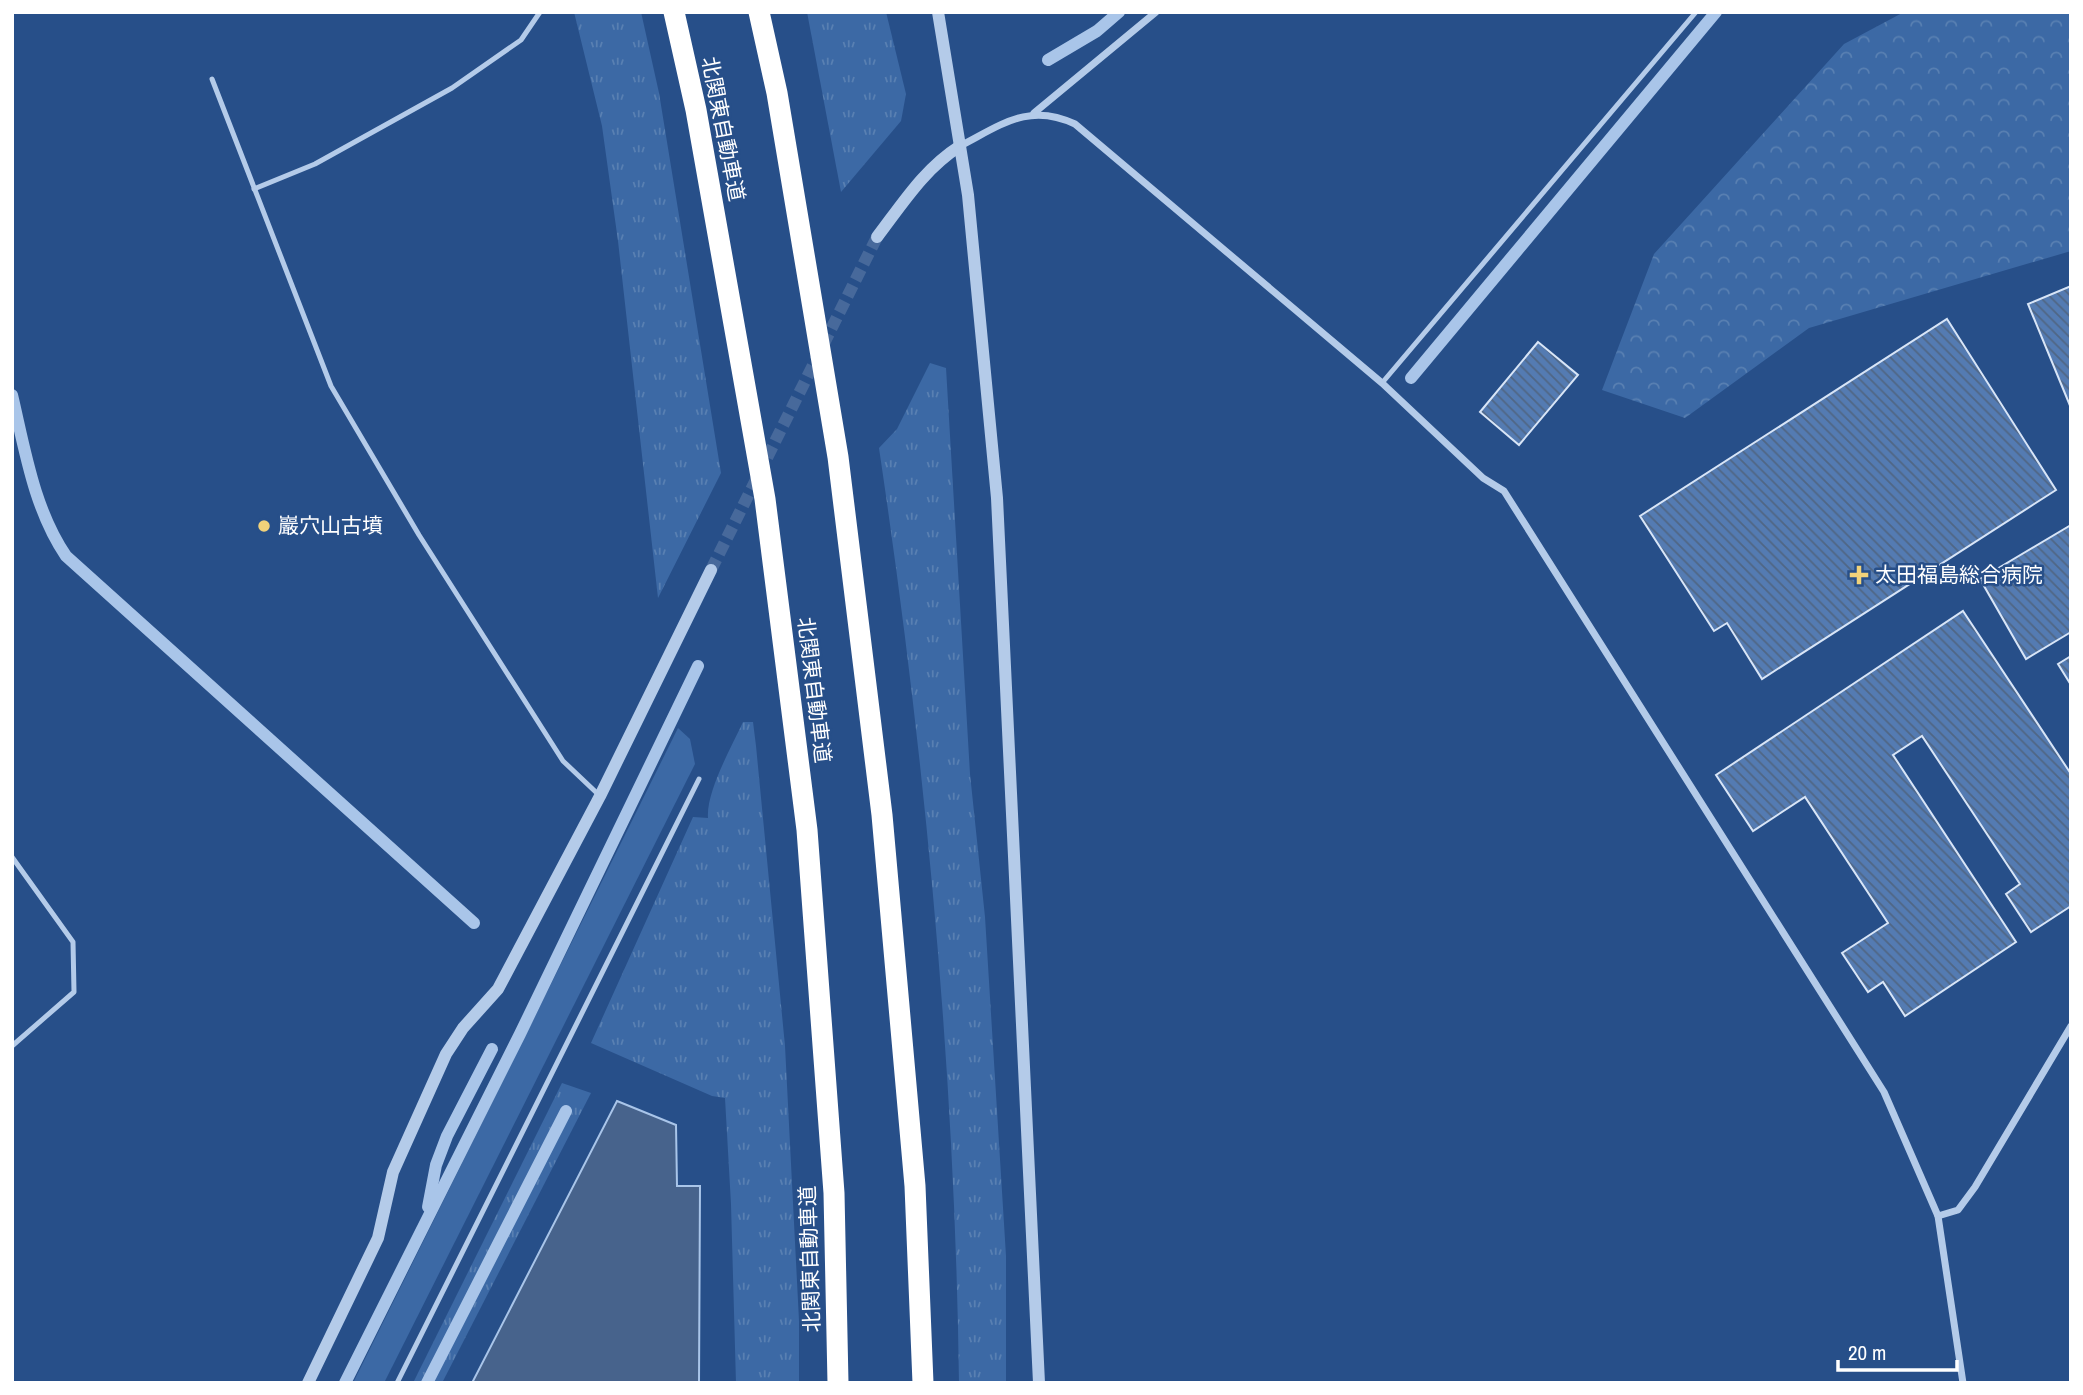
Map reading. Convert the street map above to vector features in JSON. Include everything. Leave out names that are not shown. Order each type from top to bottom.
[{"type":"highway","name":"北関東自動車道","points":[[674,12],[696,110],[765,499],[807,830],[834,1193],[838,1383]]},
{"type":"highway","points":[[759,12],[777,93],[838,457],[880,801],[915,1186],[923,1383]]},
{"type":"street","points":[[938,12],[968,195],[997,498],[1039,1383]]},
{"type":"street","points":[[877,237],[924,175],[942,158],[1001,124],[1034,114],[1156,12]]},
{"type":"street","points":[[1034,114],[1062,118],[1075,124],[1382,383],[1483,478],[1504,491],[1884,1092],[1938,1216],[1963,1383]]},
{"type":"street","points":[[308,1383],[378,1238],[393,1172],[446,1054],[463,1028],[498,989],[600,796],[710,570]]},
{"type":"street","points":[[1938,1216],[1958,1210],[1975,1187],[2071,1026]]},
{"type":"lane","points":[[254,189],[316,164],[453,88],[521,40],[540,12]]},
{"type":"lane","points":[[1382,383],[1696,12]]},
{"type":"lane","points":[[212,79],[331,386],[419,535],[563,761],[600,796]]},
{"type":"lane","points":[[397,1383],[699,779]]},
{"type":"lane","points":[[12,857],[73,942],[75,992],[12,1046]]},
{"type":"green space","points":[[574,12],[641,12],[659,93],[721,473],[658,598],[618,241],[602,126]]},
{"type":"green space","points":[[807,12],[886,12],[906,94],[901,121],[841,192]]},
{"type":"green space","points":[[1904,12],[2071,12],[2071,251],[1809,328],[1685,418],[1602,390],[1654,254],[1844,44]]},
{"type":"green space","points":[[930,363],[946,368],[970,774],[985,917],[1006,1256],[1006,1383],[959,1383],[951,1148],[935,914],[910,680],[879,448],[897,429]]},
{"type":"green space","points":[[743,722],[753,722],[785,1046],[799,1321],[799,1383],[736,1383],[725,1098],[712,1096],[591,1043],[693,817],[708,818],[708,807],[715,783]]},
{"type":"green space","points":[[678,728],[690,739],[695,764],[384,1383],[353,1383]]},
{"type":"green space","points":[[562,1083],[591,1093],[442,1383],[413,1383]]},
{"type":"shaded area","points":[[617,1101],[676,1125],[677,1186],[700,1186],[699,1383],[472,1383]]},
{"type":"building","points":[[2071,286],[2071,408],[2028,304]]},
{"type":"building","points":[[1947,319],[2056,490],[1762,679],[1727,623],[1714,631],[1640,516]]},
{"type":"building","points":[[1538,342],[1578,375],[1519,445],[1480,412]]},
{"type":"building","points":[[2071,525],[2071,632],[2026,659],[1980,579]]},
{"type":"building","points":[[1963,611],[2071,774],[2071,906],[2031,932],[2006,894],[2020,884],[1922,736],[1893,755],[2016,942],[1905,1016],[1883,982],[1868,992],[1842,953],[1888,923],[1805,797],[1753,831],[1716,775]]},
{"type":"building","points":[[2071,656],[2071,685],[2058,664]]},
{"type":"waterway","points":[[1048,60],[1097,31],[1119,12]]},
{"type":"waterway","points":[[1411,378],[1716,12]]},
{"type":"waterway","points":[[12,395],[38,499],[66,556],[474,923]]},
{"type":"waterway","points":[[345,1383],[520,1034],[698,666]]},
{"type":"waterway","points":[[428,1207],[436,1165],[447,1136],[492,1049]]},
{"type":"waterway","points":[[427,1383],[566,1111]]},
{"type":"tunnel","points":[[711,570],[877,237]]},
{"type":"place","name":"巖穴山古墳","points":[[264,526]]},
{"type":"place","name":"太田福島総合病院","points":[[1859,575]]}]
